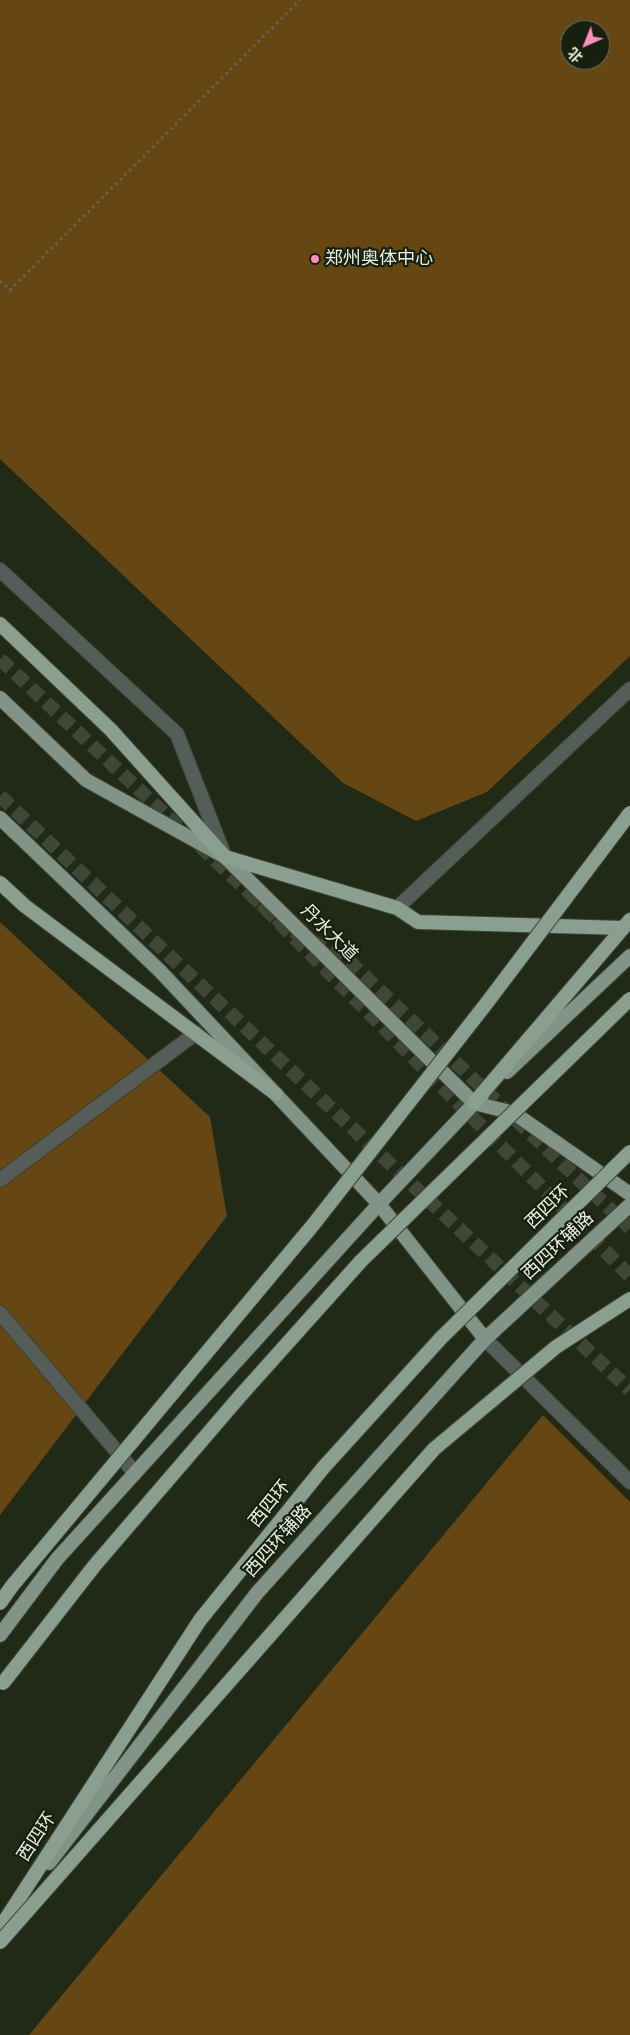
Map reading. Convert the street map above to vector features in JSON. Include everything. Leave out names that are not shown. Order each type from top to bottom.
[{"type":"highway","points":[[0,624],[111,730],[225,857],[397,908],[418,922],[626,924]]},
{"type":"highway","points":[[0,1603],[12,1586],[313,1225],[486,1004],[630,813]]},
{"type":"highway","points":[[0,883],[25,906],[276,1094]]},
{"type":"highway","points":[[474,1103],[626,924]]},
{"type":"highway","points":[[0,1688],[95,1565],[361,1261],[630,999]]},
{"type":"highway","name":"西四环","points":[[0,1928],[200,1620],[324,1468],[441,1338],[630,1152]]},
{"type":"highway","points":[[0,1941],[434,1449],[556,1347],[630,1298]]},
{"type":"main road","name":"丹水大道","points":[[0,698],[86,780],[225,857],[474,1103]]},
{"type":"main road","points":[[0,818],[160,970],[379,1204],[485,1339]]},
{"type":"main road","points":[[0,1635],[57,1559],[379,1204],[474,1103],[630,956]]},
{"type":"main road","points":[[474,1103],[514,1113],[630,1194]]},
{"type":"main road","name":"西四环辅路","points":[[0,1941],[44,1869],[256,1593],[485,1339],[630,1205]]},
{"type":"street","points":[[0,570],[177,734],[225,857]]},
{"type":"street","points":[[397,908],[630,689]]},
{"type":"street","points":[[0,1180],[196,1033]]},
{"type":"street","points":[[0,1313],[136,1473]]},
{"type":"street","points":[[485,1339],[630,1482]]},
{"type":"path","points":[[0,281],[10,290],[300,0]]},
{"type":"shaded area","name":"郑州奥体中心","points":[[0,0],[630,0],[630,656],[487,792],[416,821],[343,783],[0,459]]},
{"type":"shaded area","points":[[0,922],[210,1117],[227,1216],[0,1515]]},
{"type":"shaded area","points":[[543,1415],[630,1502],[630,2035],[29,2035]]},
{"type":"tunnel","points":[[0,659],[184,832]]},
{"type":"tunnel","points":[[0,796],[630,1390]]},
{"type":"tunnel","points":[[200,846],[286,927],[351,963],[630,1228]]},
{"type":"tunnel","points":[[250,893],[630,1276]]},
{"type":"place","name":"郑州奥体中心","points":[[315,259]]}]
